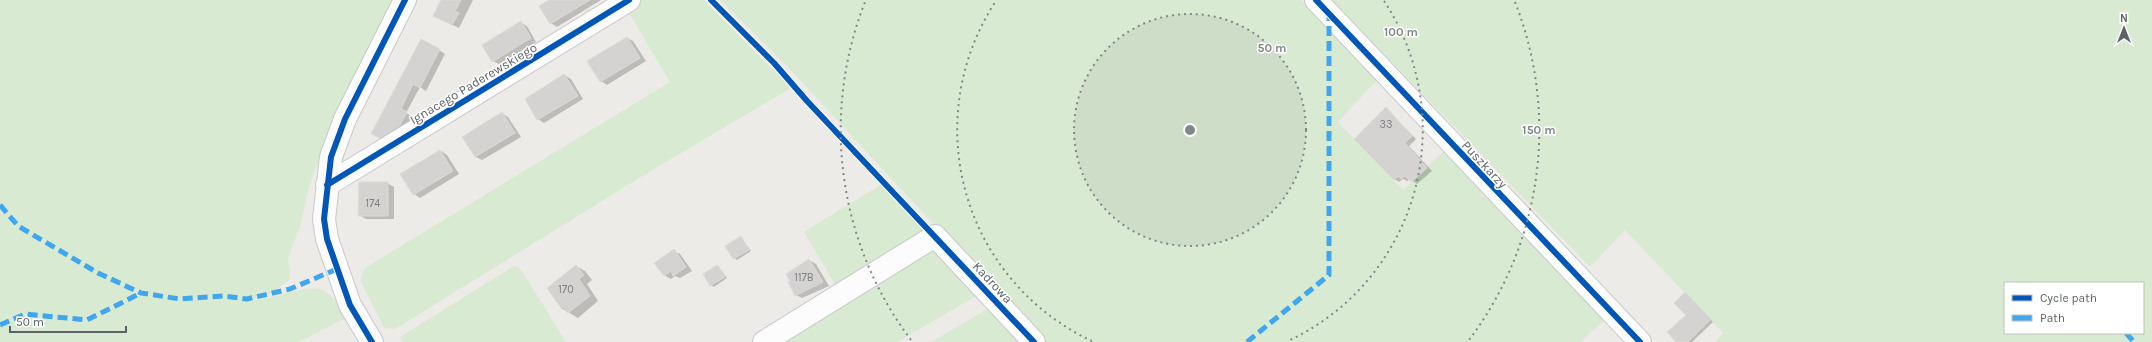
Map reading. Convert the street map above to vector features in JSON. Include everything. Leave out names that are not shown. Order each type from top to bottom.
[{"type":"street","points":[[372,342],[350,305],[326,239],[324,219],[331,157],[345,119],[405,0]]},
{"type":"street","name":"Ignacego Paderewskiego","points":[[328,185],[629,0]]},
{"type":"street","name":"Puszkarzy","points":[[1316,0],[1640,342]]},
{"type":"street","name":"Kadrowa","points":[[764,342],[935,236],[1034,342]]},
{"type":"green space","points":[[0,0],[397,0],[316,167],[309,187],[300,226],[288,258],[290,270],[289,280],[270,294],[256,297],[255,300],[298,290],[322,290],[334,299],[352,321],[342,320],[299,342],[0,342]]},
{"type":"green space","points":[[639,0],[704,0],[791,88],[649,172],[395,329],[384,328],[360,280],[365,268],[670,82],[626,8]]},
{"type":"green space","points":[[720,0],[1301,0],[1377,80],[1338,122],[1403,190],[1444,151],[1606,319],[1580,342],[1043,342],[787,66]]},
{"type":"green space","points":[[1332,0],[2152,0],[2152,342],[1715,342],[1723,333],[1625,230],[1590,267]]},
{"type":"green space","points":[[882,184],[925,232],[838,289],[804,232]]},
{"type":"green space","points":[[935,243],[981,293],[897,342],[773,342]]},
{"type":"green space","points":[[514,266],[519,268],[524,274],[566,342],[402,342],[400,337]]},
{"type":"green space","points":[[993,306],[1028,342],[931,342]]},
{"type":"building","points":[[441,0],[461,0],[455,11],[459,13],[452,25],[433,16]]},
{"type":"building","points":[[549,0],[590,0],[550,24],[539,6]]},
{"type":"building","points":[[521,21],[531,38],[492,62],[482,45]]},
{"type":"building","points":[[627,37],[640,58],[600,82],[587,61]]},
{"type":"building","points":[[421,39],[440,49],[420,88],[413,84],[401,109],[407,112],[400,125],[380,138],[371,134]]},
{"type":"building","points":[[564,74],[578,96],[537,120],[525,99]]},
{"type":"building","points":[[1386,107],[1412,136],[1405,143],[1427,168],[1411,182],[1405,176],[1401,179],[1398,176],[1394,180],[1354,139]]},
{"type":"building","points":[[502,112],[515,133],[475,157],[462,137]]},
{"type":"building","points":[[440,150],[453,171],[413,195],[400,174]]},
{"type":"building","points":[[359,182],[388,182],[388,216],[358,216]]},
{"type":"building","points":[[741,236],[749,250],[733,259],[725,246]]},
{"type":"building","points":[[674,249],[686,267],[673,276],[671,271],[664,276],[654,263]]},
{"type":"building","points":[[809,259],[823,282],[795,296],[786,274]]},
{"type":"building","points":[[576,265],[584,275],[579,279],[590,296],[568,313],[563,307],[561,308],[547,288]]},
{"type":"building","points":[[717,265],[725,277],[710,286],[703,274]]},
{"type":"building","points":[[1685,292],[1711,319],[1688,342],[1676,342],[1667,332],[1686,315],[1674,303]]},
{"type":"marked path","points":[[1247,342],[1329,275],[1329,14]]},
{"type":"marked path","points":[[0,205],[18,226],[98,273],[141,293],[180,299],[223,296],[247,299],[290,289],[337,269]]},
{"type":"marked path","points":[[0,325],[25,314],[87,320],[141,293]]},
{"type":"marked path","points":[[2127,334],[2134,342]]},
{"type":"cycle path","points":[[372,342],[350,305],[327,239],[324,219],[331,157],[345,119],[405,0]]},
{"type":"cycle path","points":[[327,185],[629,0]]},
{"type":"cycle path","points":[[711,0],[774,63],[807,101],[1034,342]]},
{"type":"cycle path","points":[[1316,0],[1640,342]]}]
